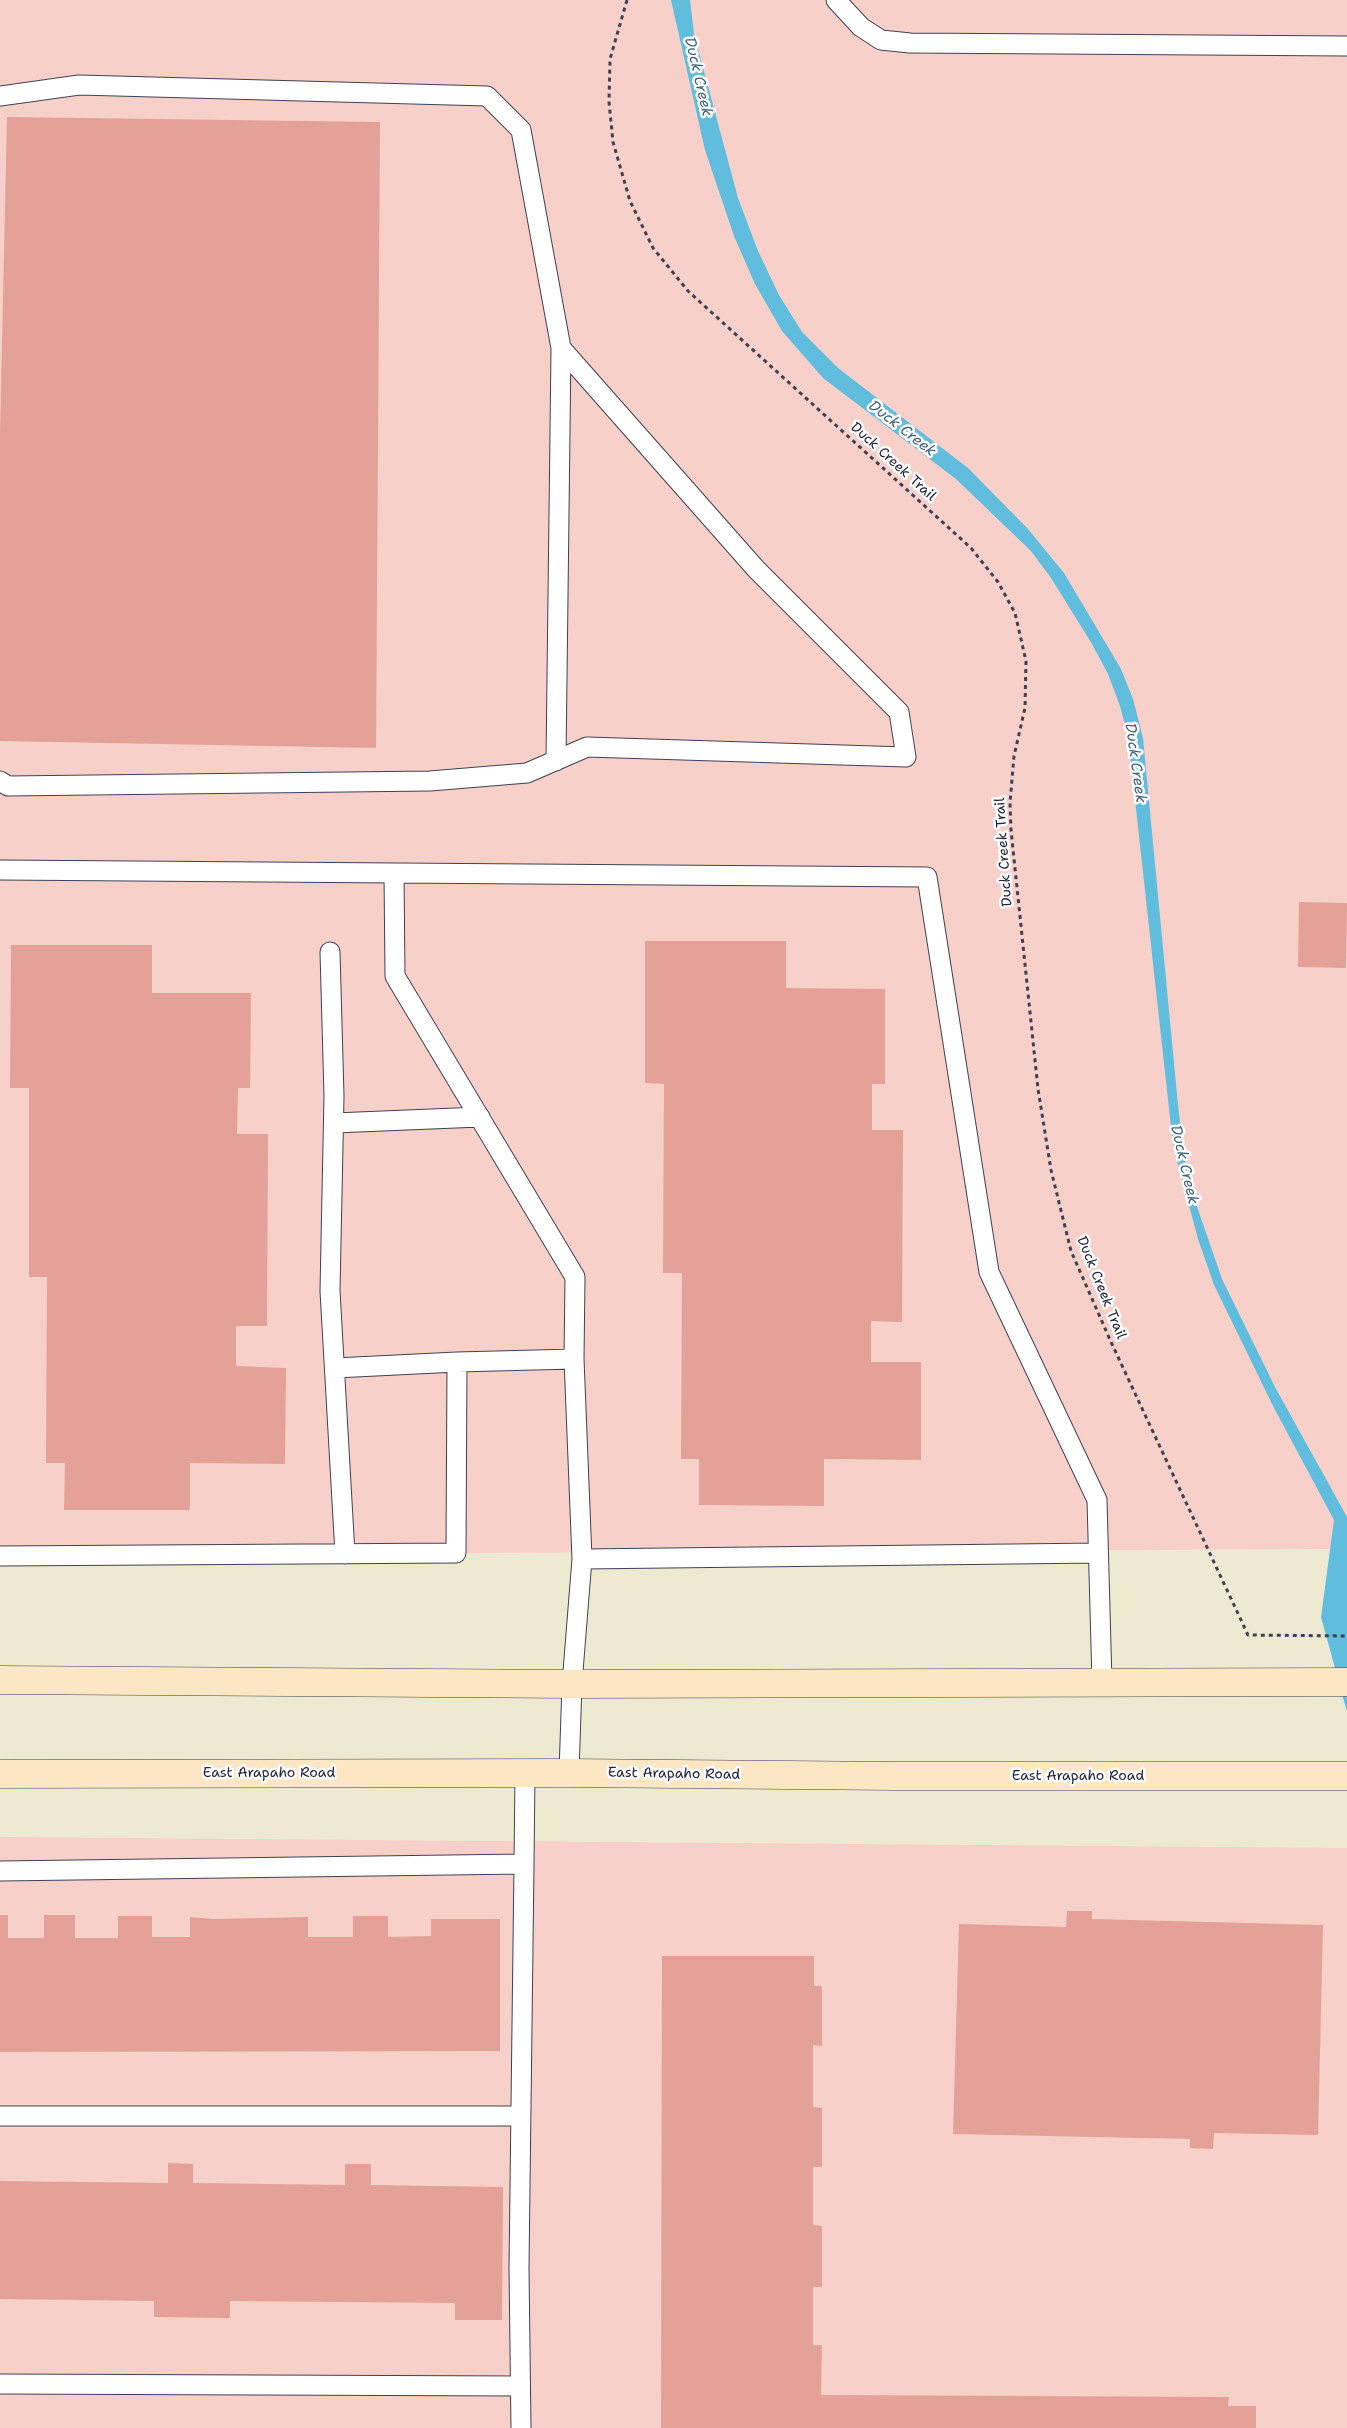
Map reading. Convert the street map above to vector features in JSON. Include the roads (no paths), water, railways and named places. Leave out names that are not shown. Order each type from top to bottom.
[{"type":"main road","points":[[0,1680],[572,1684],[1347,1682]]},
{"type":"main road","name":"East Arapaho Road","points":[[0,1774],[569,1772],[895,1776],[1347,1776]]},
{"type":"lane","points":[[836,0],[861,27],[881,40],[910,43],[1347,46]]},
{"type":"lane","points":[[0,96],[79,85],[487,96],[521,130],[561,348],[556,761]]},
{"type":"lane","points":[[0,782],[8,786],[430,781],[527,773],[587,747],[906,757],[899,712],[756,569],[561,348]]},
{"type":"lane","points":[[0,870],[927,877],[989,1272],[1097,1500],[1102,1683]]},
{"type":"lane","points":[[394,873],[395,976],[575,1277],[574,1359],[582,1559],[572,1684],[569,1772]]},
{"type":"lane","points":[[330,952],[334,1123],[330,1291],[345,1554]]},
{"type":"lane","points":[[334,1123],[480,1118]]},
{"type":"lane","points":[[335,1368],[574,1359]]},
{"type":"lane","points":[[0,1556],[456,1553],[457,1362]]},
{"type":"lane","points":[[582,1559],[1098,1553]]},
{"type":"lane","points":[[521,2428],[521,2116],[525,1772]]},
{"type":"lane","points":[[0,1871],[524,1864]]},
{"type":"lane","points":[[0,2116],[521,2116]]},
{"type":"lane","points":[[0,2384],[520,2386]]},
{"type":"water","name":"Duck Creek","points":[[671,0],[690,0],[694,34],[738,198],[758,251],[779,295],[802,332],[838,368],[968,468],[1028,529],[1064,573],[1121,669],[1133,699],[1143,738],[1184,1156],[1193,1195],[1222,1279],[1275,1387],[1347,1517],[1347,1712],[1321,1617],[1334,1520],[1274,1408],[1214,1285],[1198,1239],[1173,1145],[1128,736],[1120,706],[1108,674],[1092,644],[1051,578],[1031,551],[956,479],[823,378],[782,331],[755,284],[734,236],[705,150]]}]
